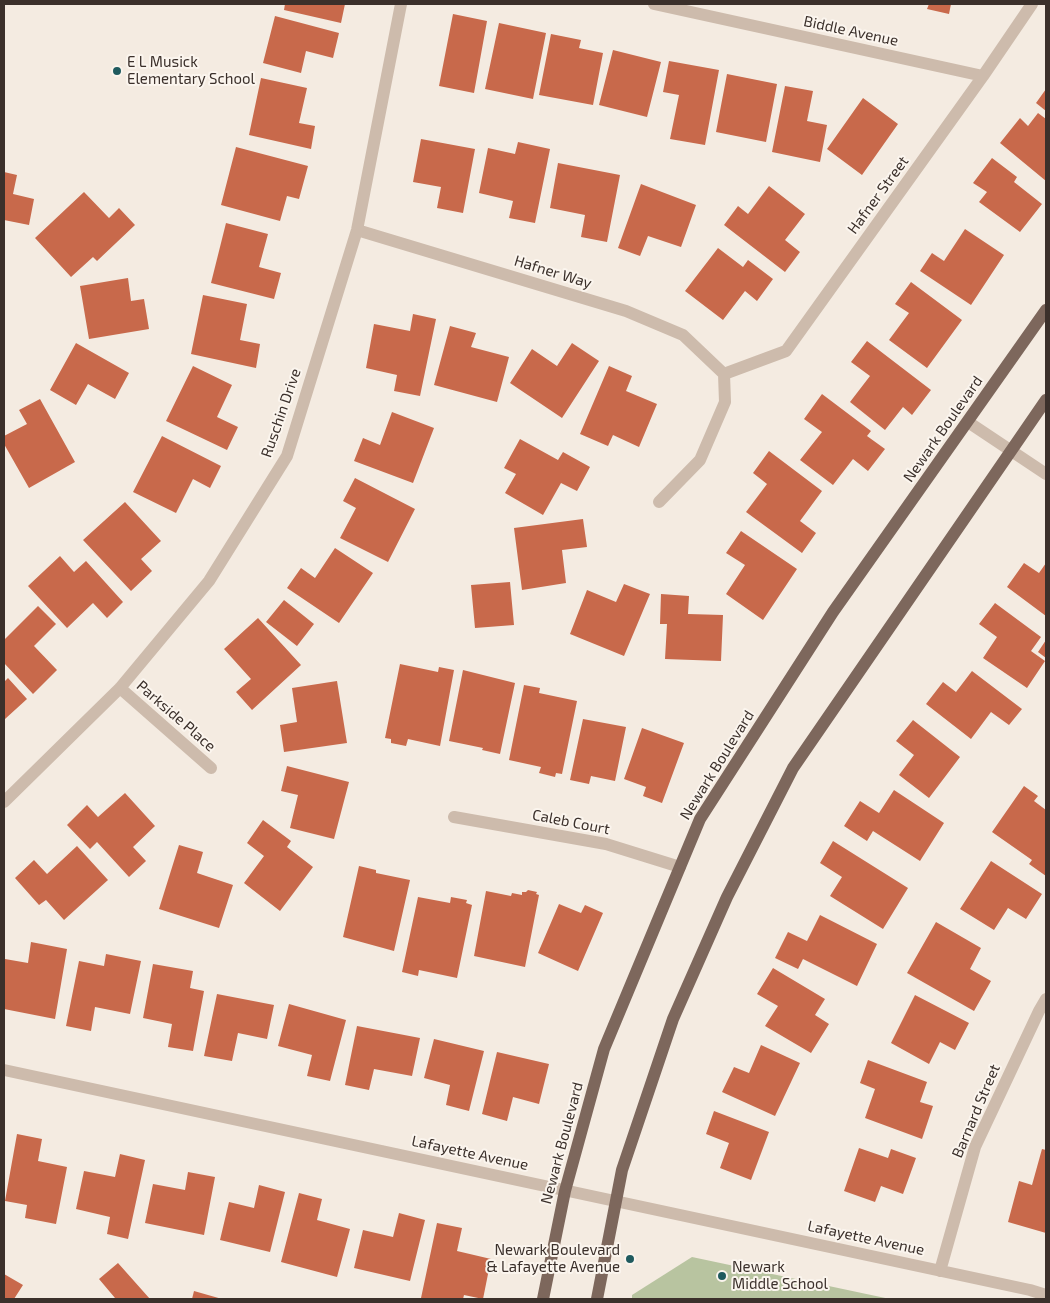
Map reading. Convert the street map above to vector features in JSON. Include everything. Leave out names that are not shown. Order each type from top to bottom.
[{"type":"main road","name":"Newark Boulevard","points":[[543,1299],[565,1190],[604,1049],[700,820],[833,612],[1046,310]]},
{"type":"main road","points":[[597,1299],[622,1170],[673,1019],[726,897],[789,776],[1046,400]]},
{"type":"street","name":"Ruschin Drive","points":[[4,802],[120,688],[209,581],[287,456],[357,230],[401,4]]},
{"type":"street","name":"Biddle Avenue","points":[[654,4],[983,76]]},
{"type":"street","name":"Hafner Street","points":[[724,374],[786,351],[983,76],[1032,4]]},
{"type":"street","name":"Hafner Way","points":[[357,230],[626,311],[683,335],[724,374]]},
{"type":"street","points":[[660,502],[700,460],[725,402],[724,374]]},
{"type":"street","points":[[968,422],[1046,474]]},
{"type":"street","name":"Parkside Place","points":[[120,688],[211,768]]},
{"type":"street","name":"Caleb Court","points":[[454,817],[606,844],[680,866]]},
{"type":"street","name":"Barnard Street","points":[[940,1271],[975,1147],[1046,999]]},
{"type":"street","name":"Lafayette Avenue","points":[[4,1070],[1046,1295]]},
{"type":"green space","name":"Newark Middle School","points":[[692,1257],[890,1299],[632,1299],[632,1295]]},
{"type":"building","points":[[285,4],[345,4],[341,23],[284,10]]},
{"type":"building","points":[[929,4],[951,4],[949,14],[927,9]]},
{"type":"building","points":[[453,14],[487,21],[474,93],[439,86]]},
{"type":"building","points":[[275,16],[339,33],[333,58],[306,51],[301,73],[263,63]]},
{"type":"building","points":[[499,23],[546,33],[533,99],[485,89]]},
{"type":"building","points":[[551,34],[581,40],[579,48],[603,53],[593,105],[539,95]]},
{"type":"building","points":[[613,50],[661,62],[647,117],[599,105]]},
{"type":"building","points":[[669,61],[719,70],[705,145],[670,139],[679,95],[663,92]]},
{"type":"building","points":[[727,74],[777,84],[766,142],[716,132]]},
{"type":"building","points":[[261,78],[307,88],[299,123],[315,126],[311,149],[249,135]]},
{"type":"building","points":[[785,86],[813,91],[807,121],[827,125],[820,162],[772,152]]},
{"type":"building","points":[[1046,89],[1046,111],[1036,103]]},
{"type":"building","points":[[863,98],[898,124],[862,175],[827,149]]},
{"type":"building","points":[[1038,113],[1046,119],[1046,181],[1000,143],[1020,118],[1028,126]]},
{"type":"building","points":[[421,139],[475,149],[463,213],[437,208],[441,187],[413,182]]},
{"type":"building","points":[[518,142],[550,149],[535,223],[509,218],[513,201],[479,193],[488,148],[515,154]]},
{"type":"building","points":[[236,147],[308,166],[299,199],[287,196],[280,221],[221,205]]},
{"type":"building","points":[[992,158],[1017,177],[1014,182],[1042,204],[1020,232],[979,202],[987,192],[973,183]]},
{"type":"building","points":[[558,163],[620,175],[607,242],[581,237],[585,215],[550,208]]},
{"type":"building","points":[[4,172],[17,175],[13,194],[34,199],[29,225],[4,220]]},
{"type":"building","points":[[641,184],[696,205],[681,247],[648,236],[640,256],[618,248]]},
{"type":"building","points":[[769,186],[805,214],[785,240],[800,252],[785,272],[724,225],[738,206],[748,214]]},
{"type":"building","points":[[84,192],[109,218],[119,208],[135,225],[97,261],[93,257],[71,277],[35,238]]},
{"type":"building","points":[[226,223],[268,234],[259,267],[281,273],[274,299],[211,283]]},
{"type":"building","points":[[965,229],[1004,255],[971,305],[920,271],[932,253],[944,261]]},
{"type":"building","points":[[718,248],[743,267],[748,260],[773,279],[757,301],[745,291],[723,320],[685,291]]},
{"type":"building","points":[[128,278],[131,301],[144,299],[149,329],[89,339],[80,286]]},
{"type":"building","points":[[911,282],[962,320],[927,368],[889,340],[909,313],[895,304]]},
{"type":"building","points":[[203,295],[247,304],[240,340],[260,344],[256,368],[191,354]]},
{"type":"building","points":[[413,314],[436,319],[420,396],[394,391],[397,375],[366,368],[374,324],[410,331]]},
{"type":"building","points":[[450,326],[476,333],[471,347],[509,357],[497,402],[434,385]]},
{"type":"building","points":[[867,341],[931,390],[912,415],[903,407],[885,430],[850,402],[870,376],[851,362]]},
{"type":"building","points":[[76,343],[129,373],[115,399],[88,384],[76,405],[50,390]]},
{"type":"building","points":[[572,343],[599,361],[562,418],[510,383],[532,349],[557,366]]},
{"type":"building","points":[[193,366],[232,385],[217,417],[238,427],[227,450],[166,421]]},
{"type":"building","points":[[609,366],[632,376],[626,391],[657,404],[639,447],[613,435],[608,446],[580,434]]},
{"type":"building","points":[[822,394],[871,431],[867,436],[885,449],[868,471],[853,459],[833,485],[800,460],[822,432],[804,419]]},
{"type":"building","points":[[40,399],[75,462],[29,488],[4,444],[4,436],[27,424],[19,410]]},
{"type":"building","points":[[392,412],[434,428],[413,483],[354,461],[363,438],[380,445]]},
{"type":"building","points":[[162,436],[221,466],[210,488],[193,479],[176,513],[133,492]]},
{"type":"building","points":[[520,439],[558,460],[563,452],[590,467],[577,491],[561,483],[543,515],[505,493],[516,474],[504,468]]},
{"type":"building","points":[[769,451],[822,491],[800,521],[816,533],[802,553],[746,512],[767,484],[753,473]]},
{"type":"building","points":[[355,478],[415,509],[388,562],[340,538],[356,508],[343,501]]},
{"type":"building","points":[[125,502],[161,541],[141,559],[152,571],[131,591],[83,540]]},
{"type":"building","points":[[583,519],[587,547],[562,550],[566,583],[522,590],[514,528]]},
{"type":"building","points":[[741,531],[797,569],[763,620],[726,594],[745,565],[726,553]]},
{"type":"building","points":[[335,548],[373,573],[339,623],[287,588],[301,568],[315,578]]},
{"type":"building","points":[[60,556],[74,572],[86,561],[123,602],[107,618],[93,603],[67,628],[28,586]]},
{"type":"building","points":[[1024,563],[1039,573],[1046,563],[1046,616],[1007,587]]},
{"type":"building","points":[[510,582],[514,625],[475,628],[471,585]]},
{"type":"building","points":[[624,584],[650,594],[624,656],[570,634],[587,590],[616,602]]},
{"type":"building","points":[[661,594],[689,596],[688,614],[723,615],[721,661],[665,659],[667,624],[660,624]]},
{"type":"building","points":[[284,600],[314,624],[297,646],[266,622]]},
{"type":"building","points":[[995,603],[1041,637],[1031,651],[1045,661],[1027,688],[983,658],[997,637],[979,624]]},
{"type":"building","points":[[38,606],[56,624],[34,646],[57,670],[33,694],[4,663],[4,640]]},
{"type":"building","points":[[258,618],[301,665],[252,710],[236,692],[251,679],[224,649]]},
{"type":"building","points":[[1046,640],[1046,658],[1038,652]]},
{"type":"building","points":[[400,664],[438,672],[439,667],[454,670],[440,746],[408,739],[406,746],[391,743],[391,739],[385,738]]},
{"type":"building","points":[[463,670],[515,683],[500,754],[482,750],[483,748],[449,741]]},
{"type":"building","points":[[972,671],[1022,709],[1009,725],[991,712],[971,739],[926,704],[943,682],[956,692]]},
{"type":"building","points":[[8,678],[27,699],[5,719],[4,682]]},
{"type":"building","points":[[337,681],[347,743],[284,752],[280,725],[297,722],[292,688]]},
{"type":"building","points":[[524,685],[540,688],[539,693],[577,701],[562,774],[556,773],[555,777],[539,773],[541,767],[509,760]]},
{"type":"building","points":[[583,719],[626,727],[615,781],[591,776],[589,784],[570,780]]},
{"type":"building","points":[[913,720],[960,757],[929,798],[899,775],[914,755],[896,741]]},
{"type":"building","points":[[642,728],[684,743],[662,803],[643,796],[646,787],[624,779]]},
{"type":"building","points":[[287,766],[349,782],[334,839],[290,828],[298,795],[281,791]]},
{"type":"building","points":[[1024,786],[1038,796],[1034,801],[1046,810],[1046,876],[1029,864],[1032,860],[992,832]]},
{"type":"building","points":[[894,790],[944,823],[920,861],[873,831],[867,841],[844,826],[860,801],[879,813]]},
{"type":"building","points":[[125,793],[155,826],[133,847],[146,861],[129,877],[97,842],[90,849],[67,825],[87,805],[98,817]]},
{"type":"building","points":[[263,820],[291,841],[287,847],[313,867],[280,911],[244,883],[264,856],[247,843]]},
{"type":"building","points":[[833,841],[908,888],[883,929],[830,896],[842,877],[820,863]]},
{"type":"building","points":[[179,845],[203,852],[197,873],[233,885],[219,928],[159,909]]},
{"type":"building","points":[[77,846],[108,880],[64,920],[46,900],[39,905],[15,878],[34,860],[47,874]]},
{"type":"building","points":[[991,861],[1042,894],[1026,919],[1008,908],[994,930],[960,909]]},
{"type":"building","points":[[359,866],[376,870],[376,873],[410,880],[394,951],[343,937]]},
{"type":"building","points":[[528,890],[537,892],[536,894],[539,895],[525,967],[474,956],[486,891],[511,896],[512,893],[522,895],[522,892]]},
{"type":"building","points":[[418,897],[450,903],[451,897],[467,900],[466,903],[472,905],[457,978],[419,970],[418,976],[402,972]]},
{"type":"building","points":[[559,904],[581,913],[585,905],[603,913],[578,971],[538,953]]},
{"type":"building","points":[[820,915],[877,944],[857,986],[803,959],[798,969],[775,958],[788,932],[807,941]]},
{"type":"building","points":[[936,922],[981,948],[970,969],[991,981],[974,1011],[907,973]]},
{"type":"building","points":[[31,942],[67,949],[55,1019],[4,1009],[5,959],[28,963]]},
{"type":"building","points":[[106,954],[141,961],[130,1014],[95,1007],[91,1031],[66,1026],[79,961],[104,966]]},
{"type":"building","points":[[153,964],[193,971],[190,988],[204,991],[193,1051],[168,1047],[172,1024],[143,1018]]},
{"type":"building","points":[[773,968],[825,999],[815,1015],[829,1024],[811,1053],[765,1026],[778,1006],[757,994]]},
{"type":"building","points":[[217,994],[274,1005],[267,1039],[238,1033],[232,1061],[204,1056]]},
{"type":"building","points":[[915,995],[969,1023],[955,1050],[940,1042],[929,1064],[891,1043]]},
{"type":"building","points":[[289,1004],[346,1020],[330,1081],[307,1076],[312,1055],[278,1046]]},
{"type":"building","points":[[357,1026],[420,1038],[412,1076],[374,1069],[369,1090],[345,1085]]},
{"type":"building","points":[[434,1039],[484,1051],[469,1111],[446,1105],[450,1085],[424,1078]]},
{"type":"building","points":[[761,1045],[800,1063],[775,1116],[722,1092],[734,1067],[749,1073]]},
{"type":"building","points":[[497,1052],[549,1064],[539,1104],[513,1097],[507,1121],[482,1114]]},
{"type":"building","points":[[868,1060],[927,1082],[920,1102],[933,1106],[922,1139],[865,1118],[875,1089],[860,1083]]},
{"type":"building","points":[[714,1111],[769,1132],[751,1180],[720,1168],[729,1143],[706,1134]]},
{"type":"building","points":[[17,1134],[42,1139],[38,1161],[67,1167],[56,1224],[25,1218],[27,1205],[5,1201]]},
{"type":"building","points":[[859,1148],[888,1158],[891,1149],[916,1158],[903,1194],[881,1186],[875,1202],[844,1191]]},
{"type":"building","points":[[1042,1149],[1046,1150],[1046,1233],[1008,1222],[1019,1181],[1032,1185]]},
{"type":"building","points":[[120,1154],[145,1160],[128,1239],[107,1234],[110,1217],[76,1209],[84,1171],[115,1177]]},
{"type":"building","points":[[188,1172],[215,1177],[204,1235],[145,1223],[153,1184],[185,1190]]},
{"type":"building","points":[[259,1185],[285,1192],[270,1252],[220,1240],[229,1202],[254,1208]]},
{"type":"building","points":[[299,1193],[322,1199],[317,1220],[350,1229],[337,1277],[281,1262]]},
{"type":"building","points":[[399,1213],[425,1220],[410,1281],[354,1268],[363,1230],[393,1237]]},
{"type":"building","points":[[437,1223],[462,1228],[457,1251],[491,1259],[483,1299],[464,1295],[463,1299],[421,1298]]},
{"type":"building","points":[[118,1263],[150,1299],[113,1299],[115,1298],[99,1279]]},
{"type":"building","points":[[4,1274],[23,1285],[14,1299],[4,1299]]},
{"type":"building","points":[[194,1291],[222,1299],[192,1299]]},
{"type":"place","name":"E L Musick Elementary School","points":[[117,71]]},
{"type":"place","name":"Newark Boulevard & Lafayette Avenue","points":[[630,1259]]},
{"type":"place","name":"Newark Middle School","points":[[722,1276]]}]
